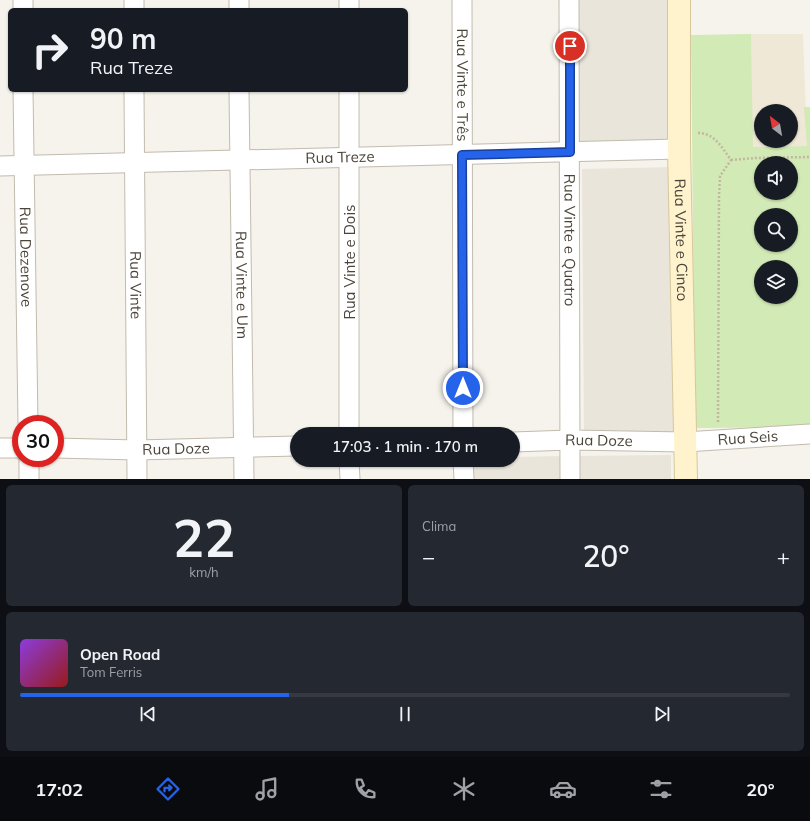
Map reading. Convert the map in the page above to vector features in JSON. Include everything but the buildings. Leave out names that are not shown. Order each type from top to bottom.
[{"type":"street","name":"Rua Vinte e Três","points":[[462,0],[463,427]]},
{"type":"street","name":"Rua Vinte e Quatro","points":[[569,0],[570,479]]},
{"type":"street","name":"Rua Vinte e Cinco","points":[[679,0],[679,141],[686,479]]},
{"type":"street","name":"Rua Dezenove","points":[[23,92],[28,415]]},
{"type":"street","name":"Rua Vinte","points":[[134,92],[137,479]]},
{"type":"street","name":"Rua Vinte e Um","points":[[239,92],[244,479]]},
{"type":"street","name":"Rua Vinte e Dois","points":[[349,92],[349,427]]},
{"type":"street","name":"Rua Treze","points":[[0,166],[570,152],[679,141]]},
{"type":"street","name":"Rua Seis","points":[[685,442],[810,434]]},
{"type":"street","name":"Rua Doze","points":[[520,442],[570,440],[685,442]]},
{"type":"street","name":"Rua Doze","points":[[64,448],[137,450],[244,446],[290,446]]},
{"type":"street","points":[[0,448],[12,448]]},
{"type":"street","points":[[29,467],[29,479]]},
{"type":"street","points":[[349,467],[350,479]]},
{"type":"street","points":[[463,467],[464,479]]},
{"type":"path","points":[[679,141],[704,133],[715,139],[731,160]]},
{"type":"path","points":[[731,160],[810,156]]},
{"type":"path","points":[[718,440],[719,197],[720,176],[731,160]]},
{"type":"shaded area","points":[[578,0],[671,0],[672,142],[579,144]]},
{"type":"shaded area","points":[[751,34],[803,34],[807,146],[798,146],[798,104],[754,104],[754,147],[752,147]]},
{"type":"shaded area","points":[[674,167],[677,435],[584,437],[582,169]]},
{"type":"shaded area","points":[[671,455],[671,479],[579,479],[578,456]]},
{"type":"shaded area","points":[[563,456],[563,479],[470,479],[470,467],[520,467],[520,457]]},
{"type":"green space","points":[[751,34],[753,147],[798,148],[798,146],[807,146],[804,107],[810,107],[810,427],[695,428],[691,35]]},
{"type":"route","points":[[463,388],[462,155],[570,152],[570,46]]}]
